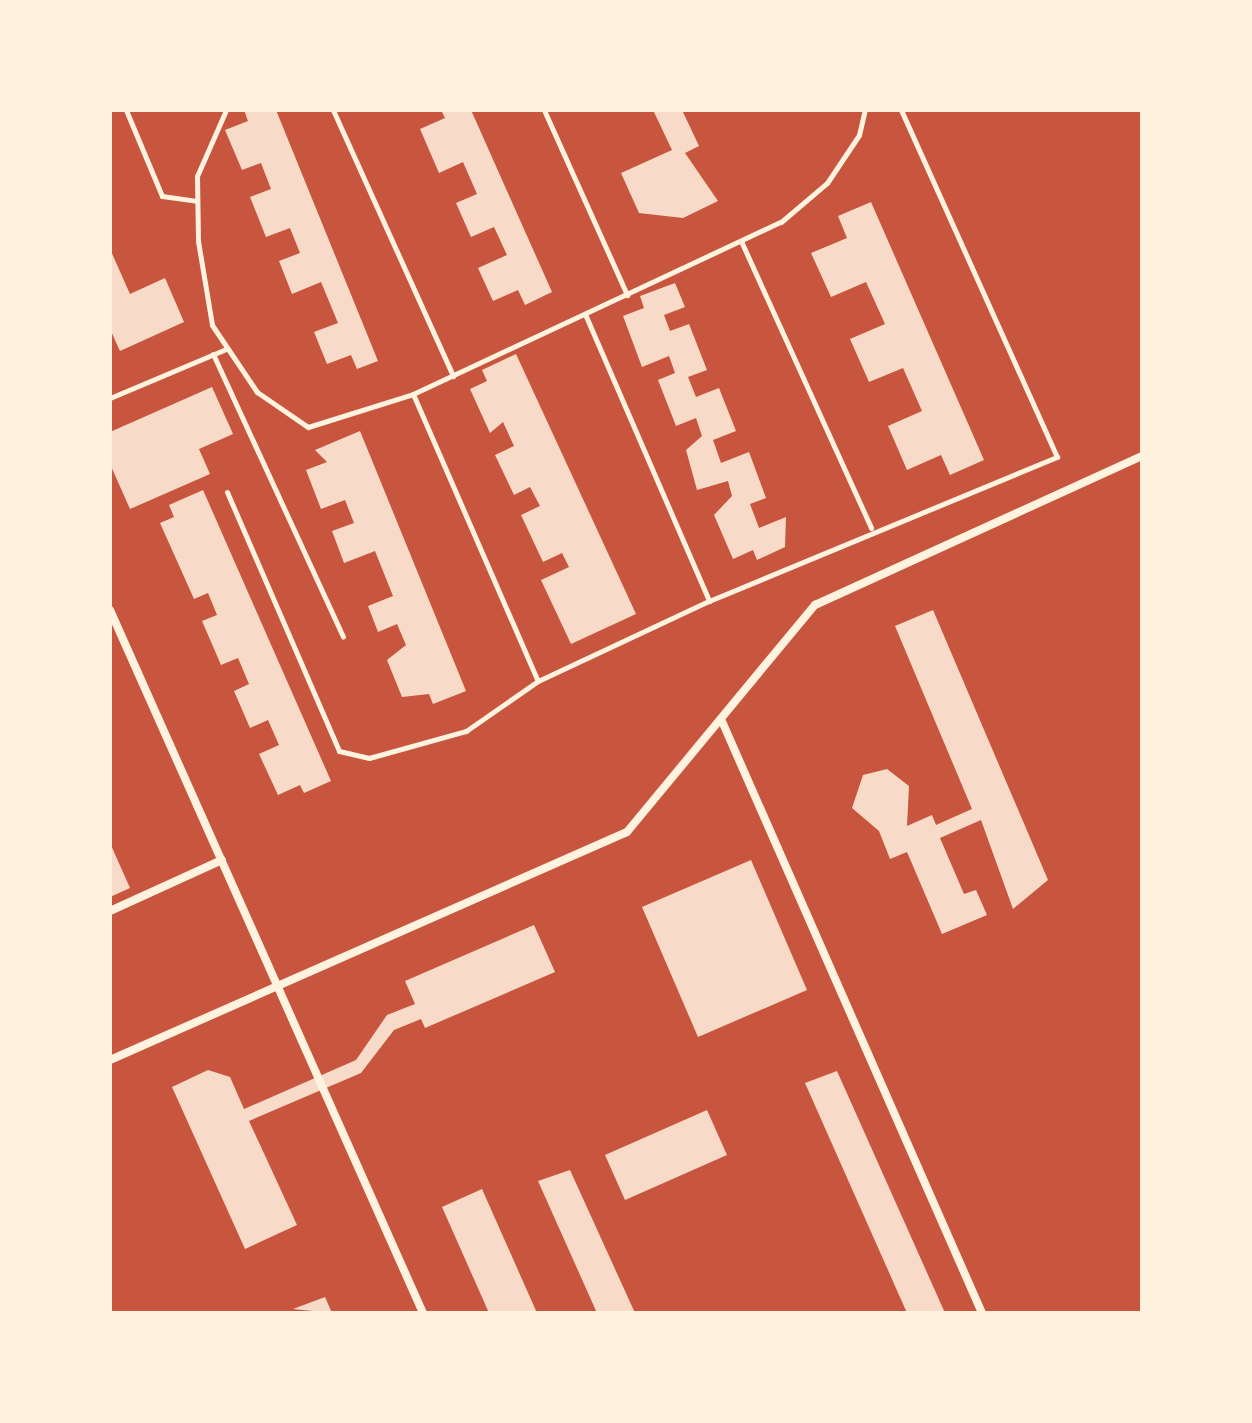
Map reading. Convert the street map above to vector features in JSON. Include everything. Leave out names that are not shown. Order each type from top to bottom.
[{"type":"street","points":[[110,1060],[627,832],[815,605],[1142,456]]},
{"type":"street","points":[[110,610],[423,1313]]},
{"type":"street","points":[[721,719],[982,1313]]},
{"type":"street","points":[[110,911],[222,860]]},
{"type":"lane","points":[[126,110],[162,196],[197,201]]},
{"type":"lane","points":[[226,110],[197,176],[197,201],[212,325],[257,392],[308,427],[413,394],[781,222],[827,183],[859,135],[865,110]]},
{"type":"lane","points":[[333,110],[453,376]]},
{"type":"lane","points":[[544,110],[627,295]]},
{"type":"lane","points":[[227,492],[339,751],[369,758],[466,731],[538,681],[709,601],[871,528],[1057,457],[901,110]]},
{"type":"lane","points":[[741,241],[871,528]]},
{"type":"lane","points":[[585,314],[709,601]]},
{"type":"lane","points":[[110,398],[226,349]]},
{"type":"lane","points":[[213,354],[343,637]]},
{"type":"lane","points":[[413,394],[538,681]]},
{"type":"building","points":[[244,110],[276,110],[378,361],[357,369],[351,355],[327,364],[314,332],[338,323],[321,282],[292,294],[279,261],[300,253],[290,228],[266,237],[250,197],[271,189],[261,163],[242,170],[225,130],[248,121]]},
{"type":"building","points":[[441,110],[471,110],[552,292],[525,305],[518,290],[493,301],[478,268],[507,255],[494,227],[471,237],[456,203],[477,194],[463,162],[439,173],[420,129],[445,118]]},
{"type":"building","points":[[653,110],[682,110],[699,146],[685,153],[718,201],[683,218],[639,213],[621,173],[672,150]]},
{"type":"building","points":[[871,202],[984,460],[950,475],[941,455],[907,470],[888,426],[922,411],[903,368],[869,382],[850,339],[885,324],[866,282],[831,297],[811,253],[847,238],[838,216]]},
{"type":"building","points":[[110,249],[130,294],[165,278],[184,322],[120,351],[110,329]]},
{"type":"building","points":[[675,283],[685,307],[664,315],[670,331],[689,324],[707,370],[688,377],[696,397],[719,388],[736,431],[713,440],[721,463],[749,452],[766,498],[750,504],[759,528],[786,517],[785,547],[757,560],[753,550],[733,559],[714,515],[732,496],[728,481],[697,490],[686,450],[702,436],[696,418],[676,426],[658,380],[675,373],[669,356],[642,367],[623,316],[644,308],[640,296]]},
{"type":"building","points":[[516,354],[636,614],[571,644],[541,580],[569,567],[562,553],[543,562],[521,515],[540,506],[530,487],[514,495],[495,455],[514,446],[503,422],[490,433],[470,389],[487,381],[482,370]]},
{"type":"building","points":[[212,387],[233,434],[199,449],[210,474],[130,509],[110,464],[110,432]]},
{"type":"building","points":[[360,431],[466,691],[433,704],[429,694],[402,697],[387,660],[406,645],[397,624],[378,632],[368,606],[393,596],[375,551],[344,563],[332,531],[354,523],[345,500],[321,509],[306,470],[327,462],[315,450]]},
{"type":"building","points":[[203,490],[331,781],[304,793],[300,785],[278,795],[259,754],[279,745],[268,720],[250,728],[234,691],[249,684],[238,658],[221,665],[202,621],[217,615],[208,593],[194,599],[160,523],[174,517],[169,505]]},
{"type":"building","points":[[933,610],[1048,880],[1013,909],[981,820],[940,838],[964,894],[976,890],[987,915],[942,934],[907,852],[890,859],[879,831],[852,808],[863,775],[887,769],[909,786],[907,826],[932,815],[936,825],[972,809],[895,626]]},
{"type":"building","points":[[110,843],[130,888],[110,897]]},
{"type":"building","points":[[751,860],[807,990],[698,1037],[642,907]]},
{"type":"building","points":[[534,925],[555,972],[425,1028],[421,1019],[394,1030],[361,1073],[249,1121],[297,1225],[245,1249],[172,1087],[208,1070],[230,1077],[244,1109],[356,1060],[387,1015],[415,1004],[405,981]]},
{"type":"building","points":[[837,1071],[945,1313],[907,1313],[805,1083]]},
{"type":"building","points":[[707,1110],[727,1155],[625,1200],[605,1155]]},
{"type":"building","points":[[570,1170],[635,1313],[597,1313],[538,1181]]},
{"type":"building","points":[[482,1189],[537,1313],[489,1313],[442,1207]]},
{"type":"building","points":[[325,1297],[332,1313],[293,1309]]}]
